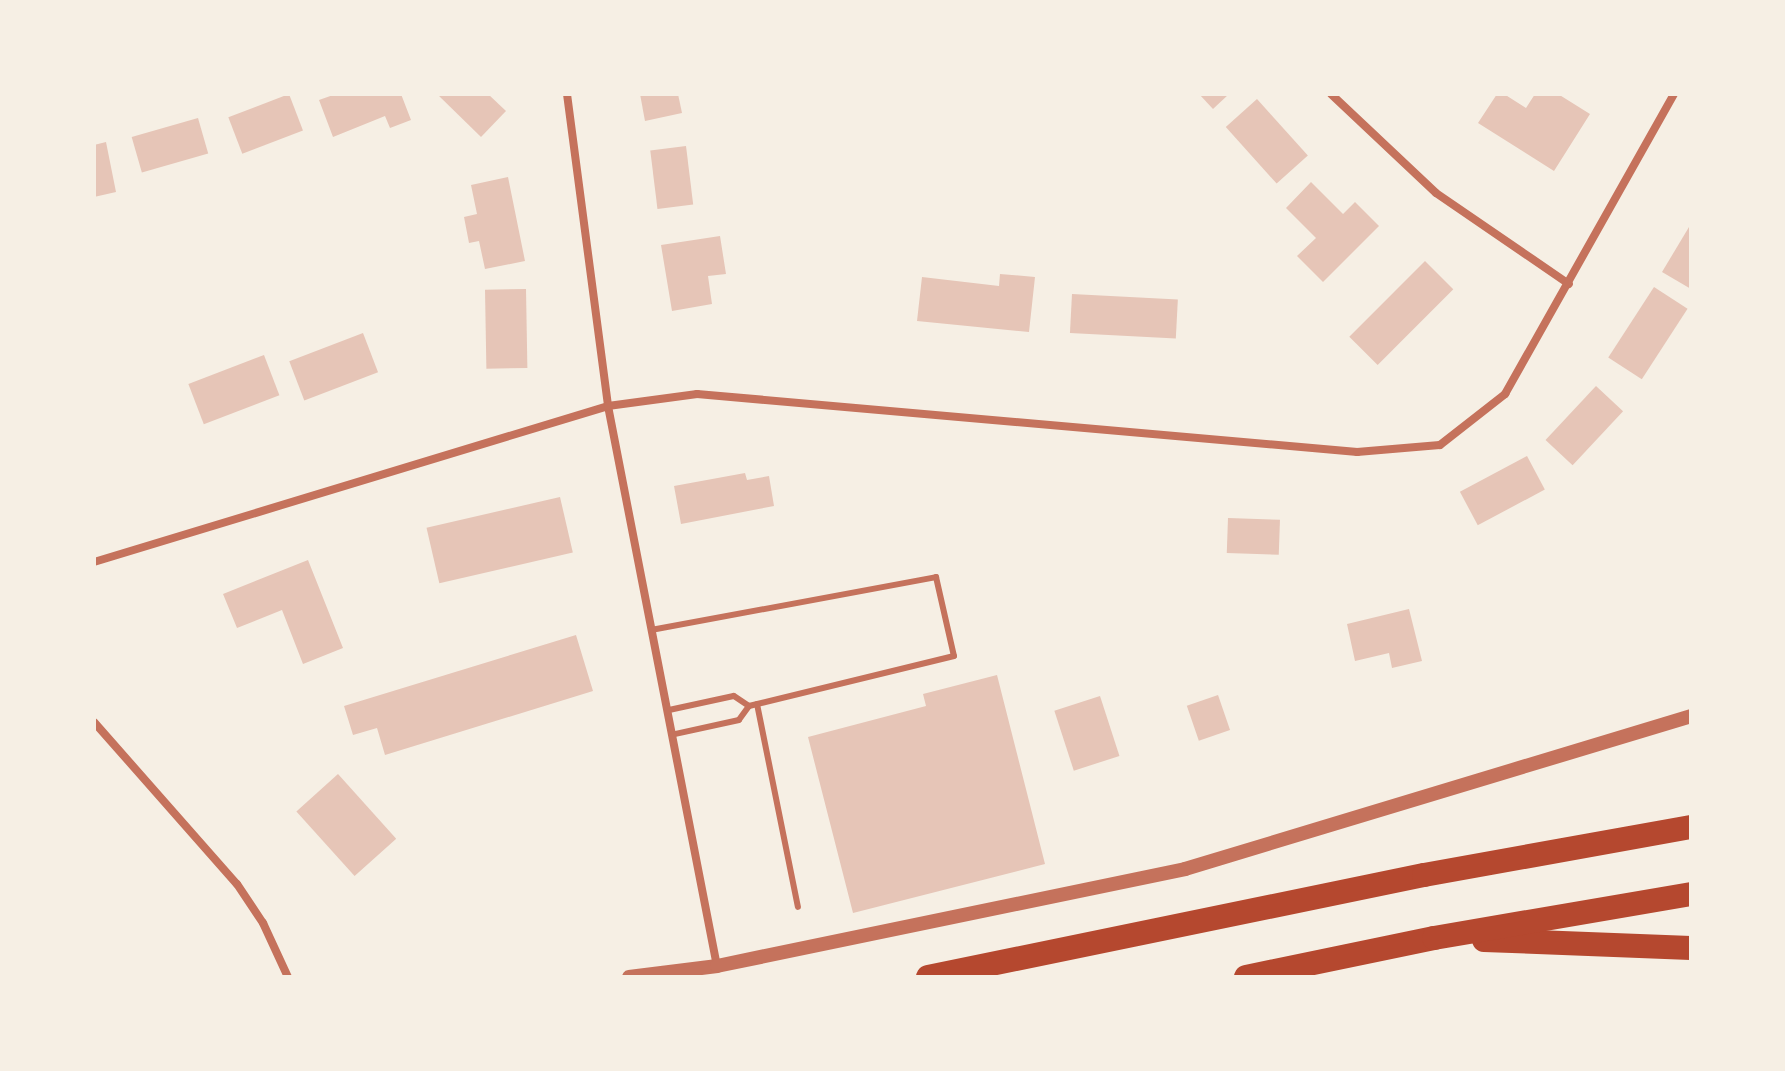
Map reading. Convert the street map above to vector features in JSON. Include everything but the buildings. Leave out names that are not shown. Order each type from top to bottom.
[{"type":"highway","points":[[928,977],[1424,875],[1691,827]]},
{"type":"highway","points":[[1246,977],[1434,938],[1691,894]]},
{"type":"highway","points":[[1434,938],[1691,948]]},
{"type":"street","points":[[567,94],[608,406],[651,630],[675,734],[717,966]]},
{"type":"street","points":[[1331,94],[1436,193],[1569,284]]},
{"type":"street","points":[[94,562],[608,406],[697,394],[1357,452],[1440,445],[1505,394],[1674,94]]},
{"type":"street","points":[[629,977],[717,966],[1185,869],[1691,716]]},
{"type":"street","points":[[94,722],[237,884],[263,923],[288,977]]},
{"type":"lane","points":[[651,630],[936,577],[954,656],[753,705],[739,720],[675,734]]},
{"type":"lane","points":[[669,710],[734,696],[753,705]]},
{"type":"lane","points":[[753,705],[798,907]]}]
